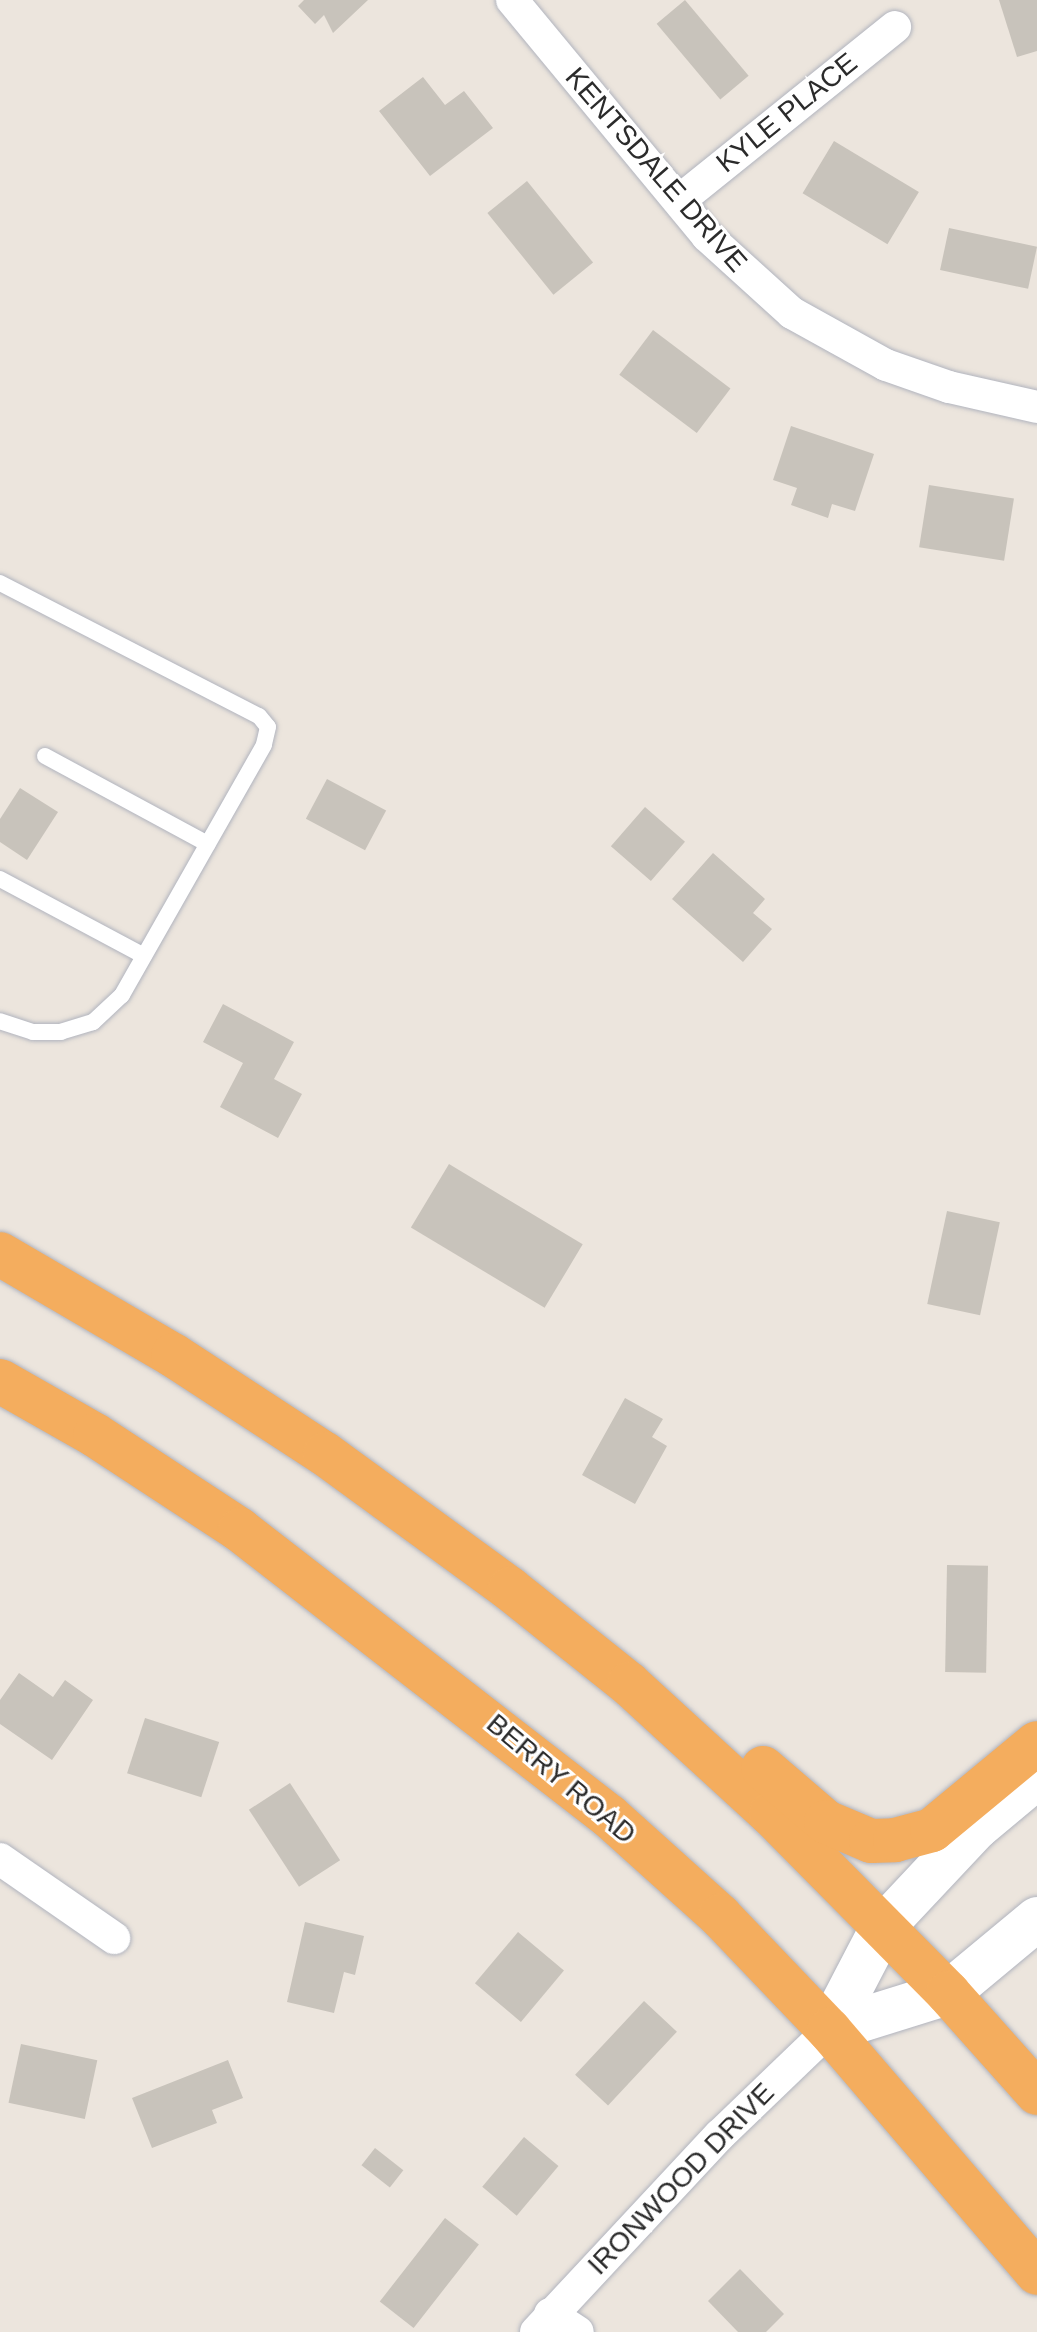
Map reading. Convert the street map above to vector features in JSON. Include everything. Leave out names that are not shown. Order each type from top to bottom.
[{"type":"highway","points":[[0,1254],[136,1332],[325,1454],[510,1589],[629,1684],[771,1814],[948,1993],[1037,2093]]},
{"type":"highway","name":"BERRY ROAD","points":[[0,1381],[190,1494],[488,1718],[609,1816],[720,1916],[829,2030],[1037,2273]]},
{"type":"highway","points":[[629,1684],[673,1685],[805,1806],[826,1822],[871,1841],[932,1830],[1037,1743]]},
{"type":"main road","points":[[829,2030],[882,1928],[977,1827],[1037,1777]]},
{"type":"main road","points":[[829,2030],[948,1993],[1037,1919]]},
{"type":"street","name":"KENTSDALE DRIVE","points":[[512,0],[741,271],[835,340],[949,387],[1037,407]]},
{"type":"street","name":"KYLE PLACE","points":[[680,200],[895,27]]},
{"type":"street","points":[[0,1859],[114,1938]]},
{"type":"street","name":"IRONWOOD DRIVE","points":[[543,2323],[720,2135],[829,2030]]},
{"type":"street","points":[[543,2323],[578,2332]]},
{"type":"lane","points":[[0,583],[259,716],[268,727],[264,745],[122,995],[93,1022],[61,1032],[33,1032],[0,1021]]},
{"type":"lane","points":[[45,756],[208,844]]},
{"type":"lane","points":[[0,879],[144,956]]},
{"type":"building","points":[[304,0],[368,0],[333,33],[324,15],[315,24],[298,6]]},
{"type":"building","points":[[685,0],[749,76],[720,100],[657,24]]},
{"type":"building","points":[[999,0],[1037,0],[1037,51],[1017,57]]},
{"type":"building","points":[[423,77],[445,105],[464,91],[493,128],[430,176],[379,111]]},
{"type":"building","points":[[834,141],[919,192],[887,244],[803,193]]},
{"type":"building","points":[[527,181],[593,263],[553,295],[487,213]]},
{"type":"building","points":[[949,228],[1037,247],[1028,289],[940,270]]},
{"type":"building","points":[[653,330],[730,388],[697,433],[619,375]]},
{"type":"building","points":[[791,426],[874,454],[855,511],[832,504],[828,518],[791,505],[797,488],[773,480]]},
{"type":"building","points":[[929,485],[1014,498],[1004,561],[919,547]]},
{"type":"building","points":[[327,779],[386,810],[365,850],[306,819]]},
{"type":"building","points":[[20,788],[58,812],[27,860],[0,842],[0,819]]},
{"type":"building","points":[[645,807],[685,842],[651,881],[611,846]]},
{"type":"building","points":[[713,853],[765,899],[753,913],[772,929],[743,962],[672,899]]},
{"type":"building","points":[[223,1004],[294,1042],[274,1079],[302,1094],[278,1138],[220,1107],[243,1063],[203,1042]]},
{"type":"building","points":[[449,1164],[583,1244],[545,1308],[411,1227]]},
{"type":"building","points":[[947,1211],[1000,1222],[980,1315],[927,1304]]},
{"type":"building","points":[[625,1398],[663,1419],[652,1437],[667,1446],[635,1504],[582,1475]]},
{"type":"building","points":[[947,1565],[988,1566],[986,1673],[945,1672]]},
{"type":"building","points":[[19,1673],[53,1697],[65,1680],[93,1700],[52,1760],[0,1724],[0,1700]]},
{"type":"building","points":[[145,1718],[219,1742],[201,1797],[127,1773]]},
{"type":"building","points":[[290,1783],[340,1860],[299,1887],[249,1810]]},
{"type":"building","points":[[305,1922],[364,1936],[355,1975],[344,1972],[334,2013],[287,2002]]},
{"type":"building","points":[[518,1932],[564,1971],[521,2022],[475,1983]]},
{"type":"building","points":[[644,2001],[677,2032],[608,2106],[575,2075]]},
{"type":"building","points":[[21,2044],[97,2060],[85,2119],[9,2103]]},
{"type":"building","points":[[228,2060],[243,2098],[212,2110],[217,2123],[152,2148],[132,2098]]},
{"type":"building","points":[[524,2137],[558,2166],[517,2216],[482,2187]]},
{"type":"building","points":[[375,2148],[403,2170],[390,2188],[361,2165]]},
{"type":"building","points":[[445,2218],[479,2244],[414,2328],[380,2302]]},
{"type":"building","points":[[740,2269],[784,2314],[766,2332],[738,2332],[708,2301]]}]
